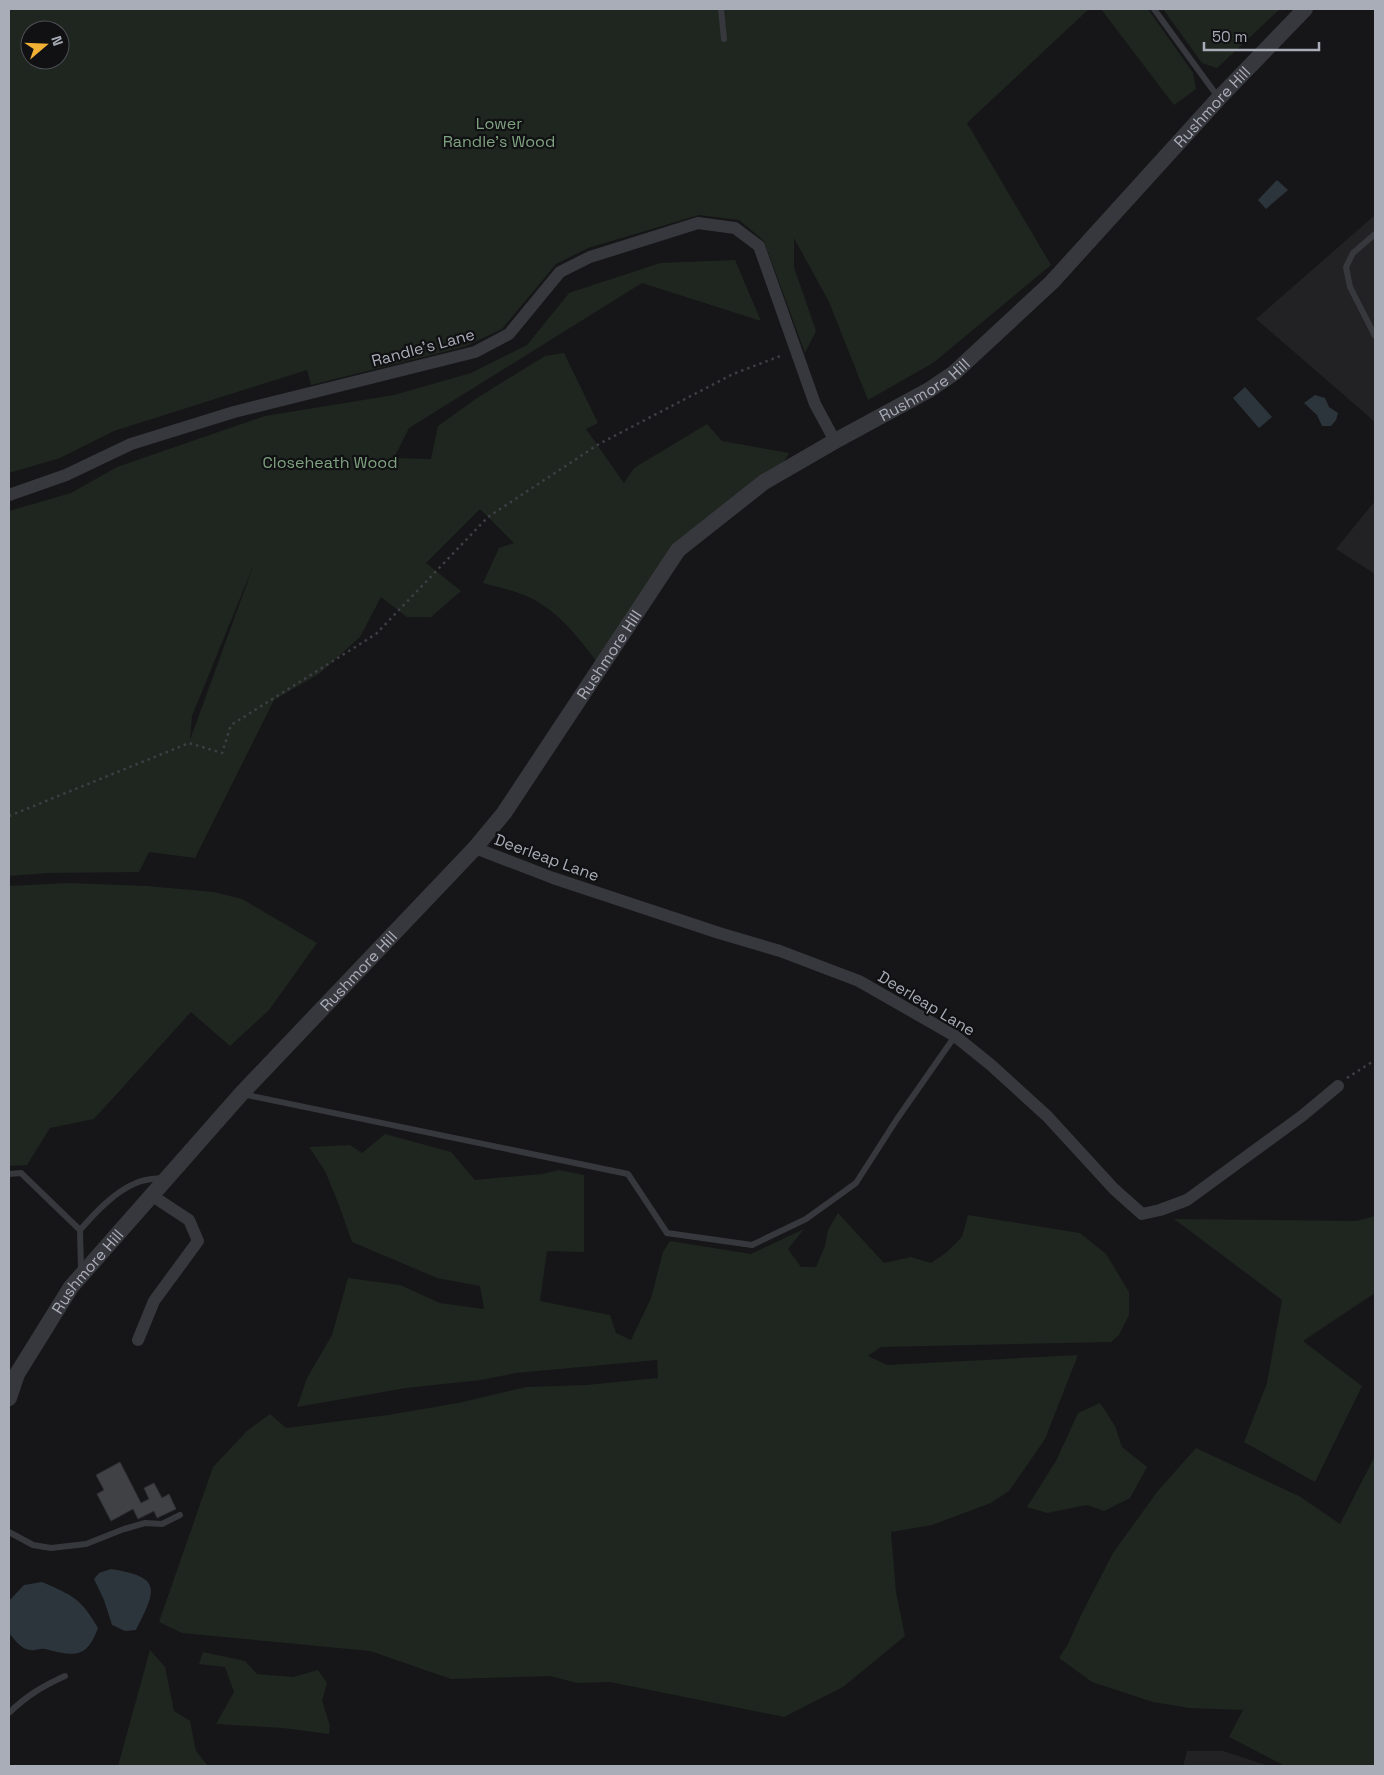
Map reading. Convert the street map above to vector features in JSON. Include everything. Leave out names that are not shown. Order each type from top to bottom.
[{"type":"street","name":"Rushmore Hill","points":[[9,1398],[17,1374],[71,1286],[241,1094],[475,848],[504,813],[678,550],[764,482],[929,390],[954,373],[1052,282],[1219,98],[1305,9]]},
{"type":"street","name":"Randle's Lane","points":[[9,495],[66,475],[131,444],[234,412],[475,352],[508,334],[560,272],[590,257],[698,223],[735,228],[758,246],[815,404],[836,441]]},
{"type":"street","name":"Deerleap Lane","points":[[475,848],[553,878],[719,933],[780,951],[859,982],[955,1036],[991,1065],[1047,1116],[1114,1189],[1142,1214],[1160,1210],[1187,1200],[1302,1116],[1338,1086]]},
{"type":"street","points":[[138,1340],[154,1301],[198,1241],[189,1220],[151,1195]]},
{"type":"lane","points":[[720,9],[724,39]]},
{"type":"lane","points":[[1154,9],[1219,98]]},
{"type":"lane","points":[[1375,234],[1353,253],[1346,268],[1350,287],[1375,336]]},
{"type":"lane","points":[[241,1094],[628,1174],[667,1233],[752,1245],[806,1219],[856,1183],[897,1119],[955,1036]]},
{"type":"lane","points":[[9,1174],[21,1173],[80,1230],[81,1276]]},
{"type":"lane","points":[[80,1230],[108,1202],[134,1183],[167,1177]]},
{"type":"lane","points":[[9,1532],[33,1545],[52,1548],[86,1544],[144,1523],[162,1524],[180,1515]]},
{"type":"lane","points":[[9,1713],[31,1693],[65,1676]]},
{"type":"path","points":[[9,816],[189,743],[222,753],[231,725],[376,634],[488,517],[599,444],[733,374],[796,349]]},
{"type":"path","points":[[1338,1086],[1350,1075],[1375,1060]]},
{"type":"shaded area","points":[[1277,180],[1288,190],[1266,209],[1258,200]]},
{"type":"shaded area","points":[[1375,215],[1375,422],[1256,319]]},
{"type":"shaded area","points":[[1245,387],[1272,417],[1259,428],[1233,398]]},
{"type":"shaded area","points":[[1315,395],[1325,398],[1329,407],[1338,413],[1336,420],[1331,426],[1322,426],[1317,415],[1304,403]]},
{"type":"shaded area","points":[[1375,501],[1375,574],[1336,549]]},
{"type":"shaded area","points":[[111,1569],[139,1576],[147,1581],[150,1587],[151,1595],[136,1630],[125,1631],[112,1625],[104,1600],[94,1579],[99,1573]]},
{"type":"shaded area","points":[[42,1582],[61,1590],[75,1599],[92,1618],[98,1628],[89,1646],[84,1651],[71,1654],[43,1649],[27,1649],[18,1644],[9,1633],[9,1601],[24,1585]]},
{"type":"shaded area","points":[[1187,1751],[1223,1751],[1269,1766],[1183,1766]]},
{"type":"green space","name":"Lower Randle's Wood","points":[[9,9],[1089,9],[967,123],[1051,265],[933,363],[868,400],[829,302],[794,238],[794,267],[816,331],[805,353],[764,241],[739,220],[699,215],[588,248],[556,264],[502,329],[464,347],[311,385],[307,370],[114,431],[60,458],[9,473]]},
{"type":"green space","points":[[1101,9],[1148,9],[1193,73],[1196,89],[1174,105]]},
{"type":"green space","points":[[1163,9],[1280,9],[1217,68],[1202,63]]},
{"type":"green space","name":"Closeheath Wood","points":[[735,260],[761,321],[642,283],[409,428],[394,458],[431,459],[438,426],[477,398],[545,356],[564,353],[598,423],[586,429],[624,483],[634,468],[707,424],[722,441],[789,453],[782,465],[671,549],[597,662],[572,630],[550,610],[528,597],[483,583],[499,548],[514,543],[480,509],[426,563],[461,591],[431,617],[407,617],[381,597],[360,637],[319,674],[274,700],[195,858],[149,852],[139,872],[48,873],[9,876],[9,511],[71,493],[117,467],[265,416],[394,395],[471,373],[527,345],[569,293],[660,263]],"holes":[[[254,564],[190,740],[192,716]]]},
{"type":"green space","points":[[70,883],[147,886],[214,892],[242,899],[317,943],[269,1010],[230,1046],[191,1012],[94,1119],[50,1128],[27,1165],[9,1166],[9,886]]},
{"type":"green space","points":[[385,1134],[451,1152],[475,1180],[542,1174],[559,1170],[584,1175],[584,1252],[547,1251],[540,1301],[610,1315],[616,1333],[631,1340],[651,1298],[663,1252],[670,1241],[751,1254],[804,1229],[788,1249],[801,1267],[816,1267],[825,1246],[828,1230],[838,1213],[884,1263],[911,1257],[931,1263],[947,1252],[962,1237],[968,1215],[1080,1233],[1106,1254],[1129,1292],[1129,1315],[1119,1335],[1111,1342],[881,1347],[868,1356],[887,1365],[1078,1355],[1045,1439],[1009,1491],[991,1503],[932,1525],[891,1532],[896,1592],[905,1636],[843,1687],[784,1717],[610,1682],[577,1683],[550,1676],[451,1679],[370,1651],[182,1633],[159,1622],[213,1467],[247,1431],[270,1414],[286,1428],[388,1415],[458,1403],[526,1387],[586,1385],[658,1378],[657,1360],[516,1373],[481,1380],[406,1388],[297,1407],[307,1378],[332,1335],[348,1278],[400,1285],[440,1303],[484,1309],[480,1286],[437,1278],[352,1242],[325,1171],[309,1147],[350,1145],[362,1153]]},
{"type":"green space","points":[[1375,1216],[1375,1293],[1303,1341],[1362,1386],[1315,1482],[1244,1442],[1267,1383],[1282,1300],[1174,1219],[1356,1221]]},
{"type":"green space","points":[[1100,1403],[1115,1426],[1122,1447],[1147,1467],[1130,1498],[1104,1511],[1087,1505],[1047,1513],[1027,1507],[1056,1461],[1078,1413]]},
{"type":"green space","points":[[1196,1448],[1299,1496],[1340,1524],[1375,1456],[1375,1766],[1285,1766],[1229,1737],[1243,1710],[1189,1708],[1153,1702],[1092,1682],[1059,1658],[1068,1644],[1113,1553],[1157,1492]]},
{"type":"green space","points":[[150,1650],[165,1667],[174,1711],[190,1721],[196,1751],[208,1766],[118,1766]]},
{"type":"green space","points":[[203,1652],[245,1661],[257,1674],[293,1677],[318,1670],[327,1683],[322,1701],[330,1726],[329,1734],[283,1728],[216,1724],[234,1692],[225,1667],[199,1664]]},
{"type":"building","points":[[120,1462],[141,1503],[149,1499],[144,1488],[154,1483],[162,1498],[169,1494],[176,1509],[157,1518],[154,1511],[138,1519],[133,1509],[111,1521],[97,1494],[104,1490],[96,1475]]}]
